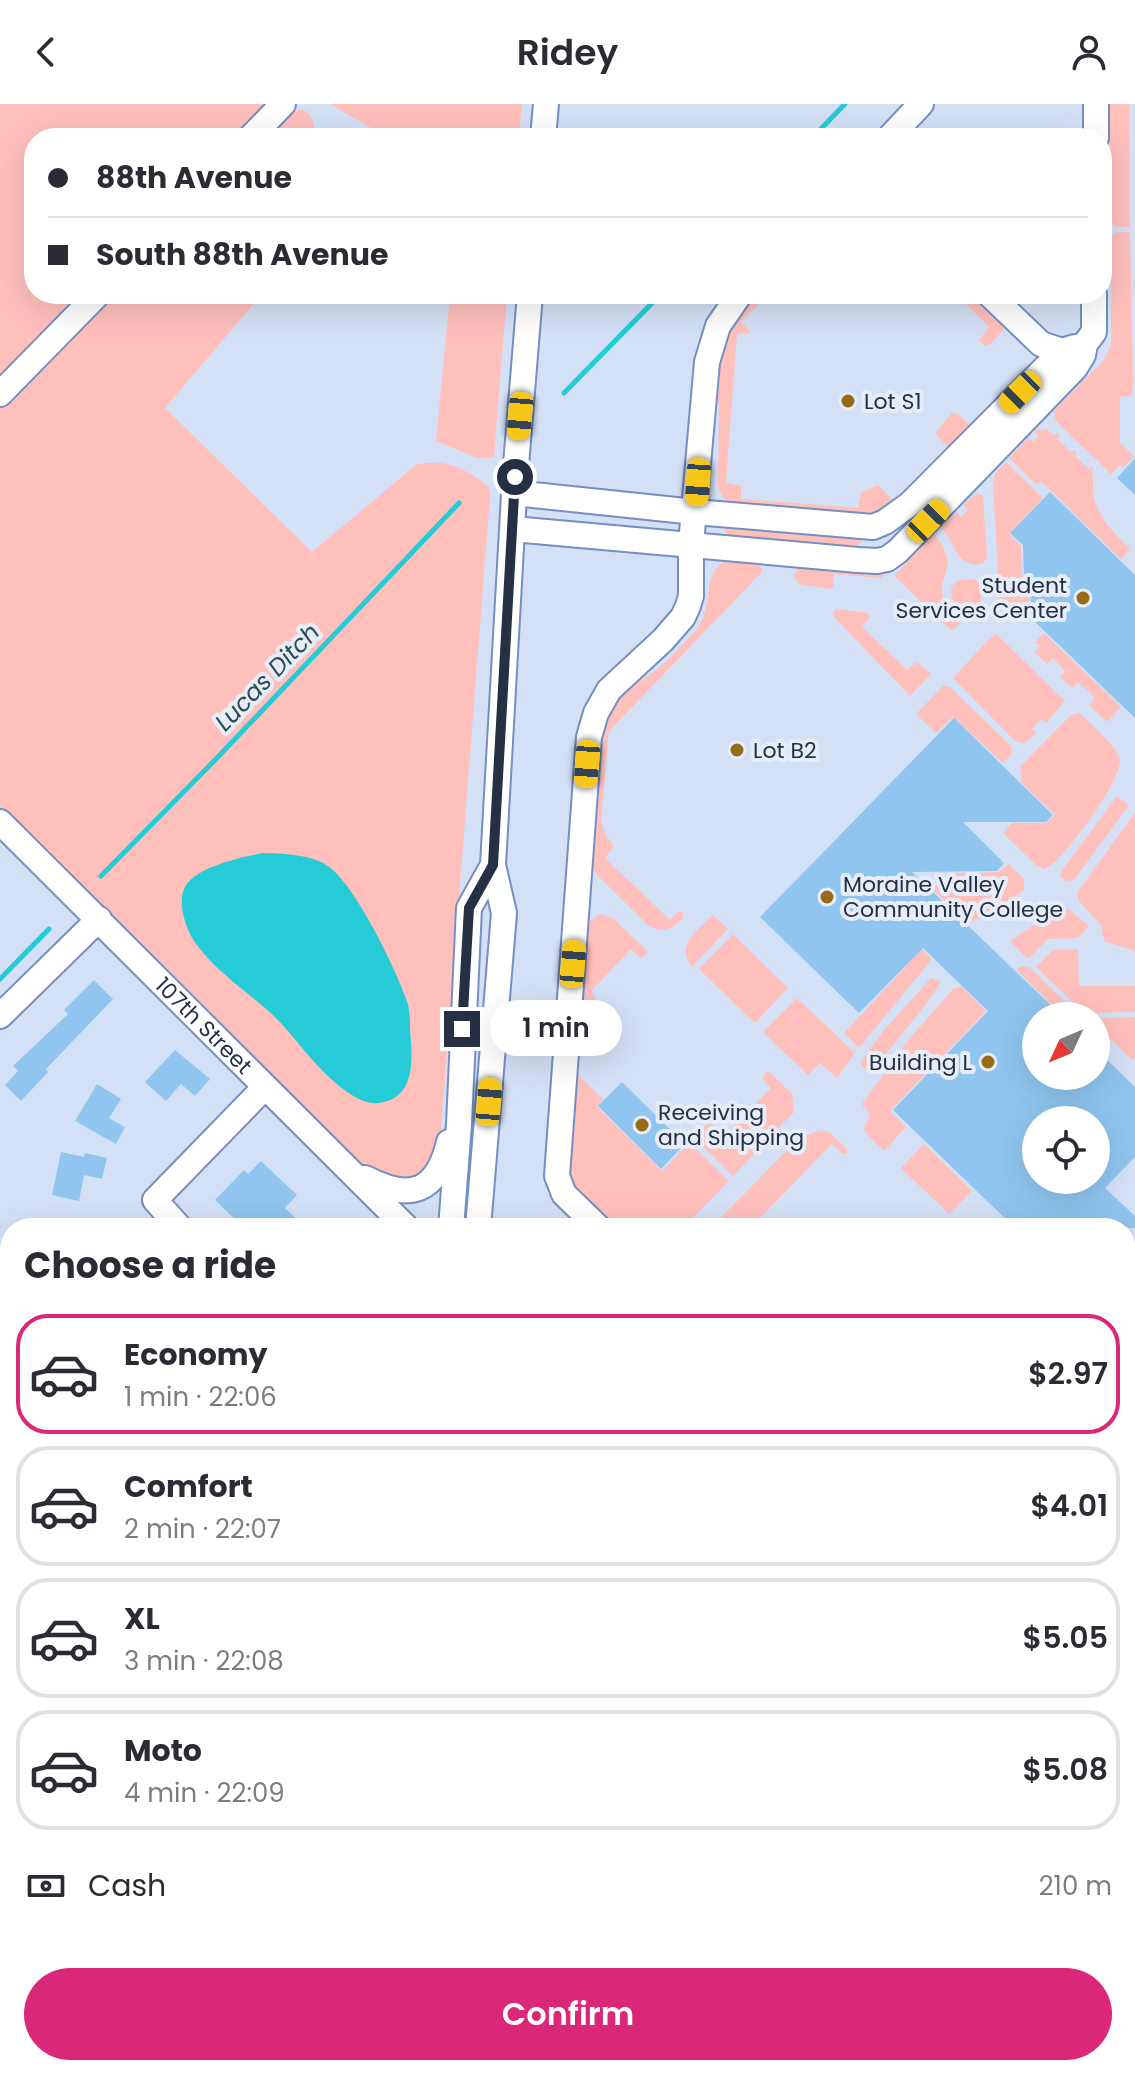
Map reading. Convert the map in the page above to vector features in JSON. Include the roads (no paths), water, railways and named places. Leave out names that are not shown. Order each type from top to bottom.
[{"type":"street","points":[[260,128],[283,104]]},
{"type":"street","points":[[544,128],[546,104]]},
{"type":"street","points":[[898,128],[921,104]]},
{"type":"street","points":[[1096,104],[1096,128]]},
{"type":"street","points":[[0,394],[88,304]]},
{"type":"street","points":[[479,1218],[504,913],[493,865],[514,493],[529,304]]},
{"type":"street","points":[[589,1218],[564,1194],[557,1176],[589,737],[596,713],[609,690],[663,640],[683,617],[691,596],[691,544],[707,362],[718,326],[733,304]]},
{"type":"street","points":[[513,529],[877,561],[887,559],[1075,368],[1083,355],[1074,347],[1041,344],[999,304]]},
{"type":"street","points":[[514,493],[873,527],[902,512],[1074,347],[1094,332],[1094,304]]},
{"type":"street","points":[[841,557],[878,546],[902,512]]},
{"type":"street","name":"107th Street","points":[[0,822],[397,1218]]},
{"type":"street","points":[[452,1218],[469,908],[493,865]]},
{"type":"street","points":[[0,1016],[99,919]]},
{"type":"street","points":[[171,1218],[155,1200],[265,1087]]},
{"type":"street","points":[[345,1168],[390,1190],[419,1188],[429,1183],[441,1170],[450,1138],[459,1124]]},
{"type":"water","points":[[264,853],[309,858],[333,870],[365,913],[385,951],[410,1016],[409,1077],[399,1095],[390,1100],[365,1102],[336,1083],[278,1020],[209,960],[191,936],[182,907],[184,889],[189,881],[219,864]]},
{"type":"waterway","name":"Lucas Ditch","points":[[822,128],[845,104]]},
{"type":"waterway","name":"Lucas Ditch","points":[[564,393],[651,304]]},
{"type":"waterway","name":"Lucas Ditch","points":[[101,876],[459,503]]},
{"type":"waterway","name":"Lucas Ditch","points":[[0,979],[49,929]]},
{"type":"place","name":"Lot S1","points":[[848,401]]},
{"type":"place","name":"Student Services Center","points":[[1083,598]]},
{"type":"place","name":"Lot B2","points":[[737,750]]},
{"type":"place","name":"Moraine Valley Community College","points":[[827,897]]},
{"type":"place","name":"Building L","points":[[988,1062]]},
{"type":"place","name":"Receiving and Shipping","points":[[642,1125]]}]
